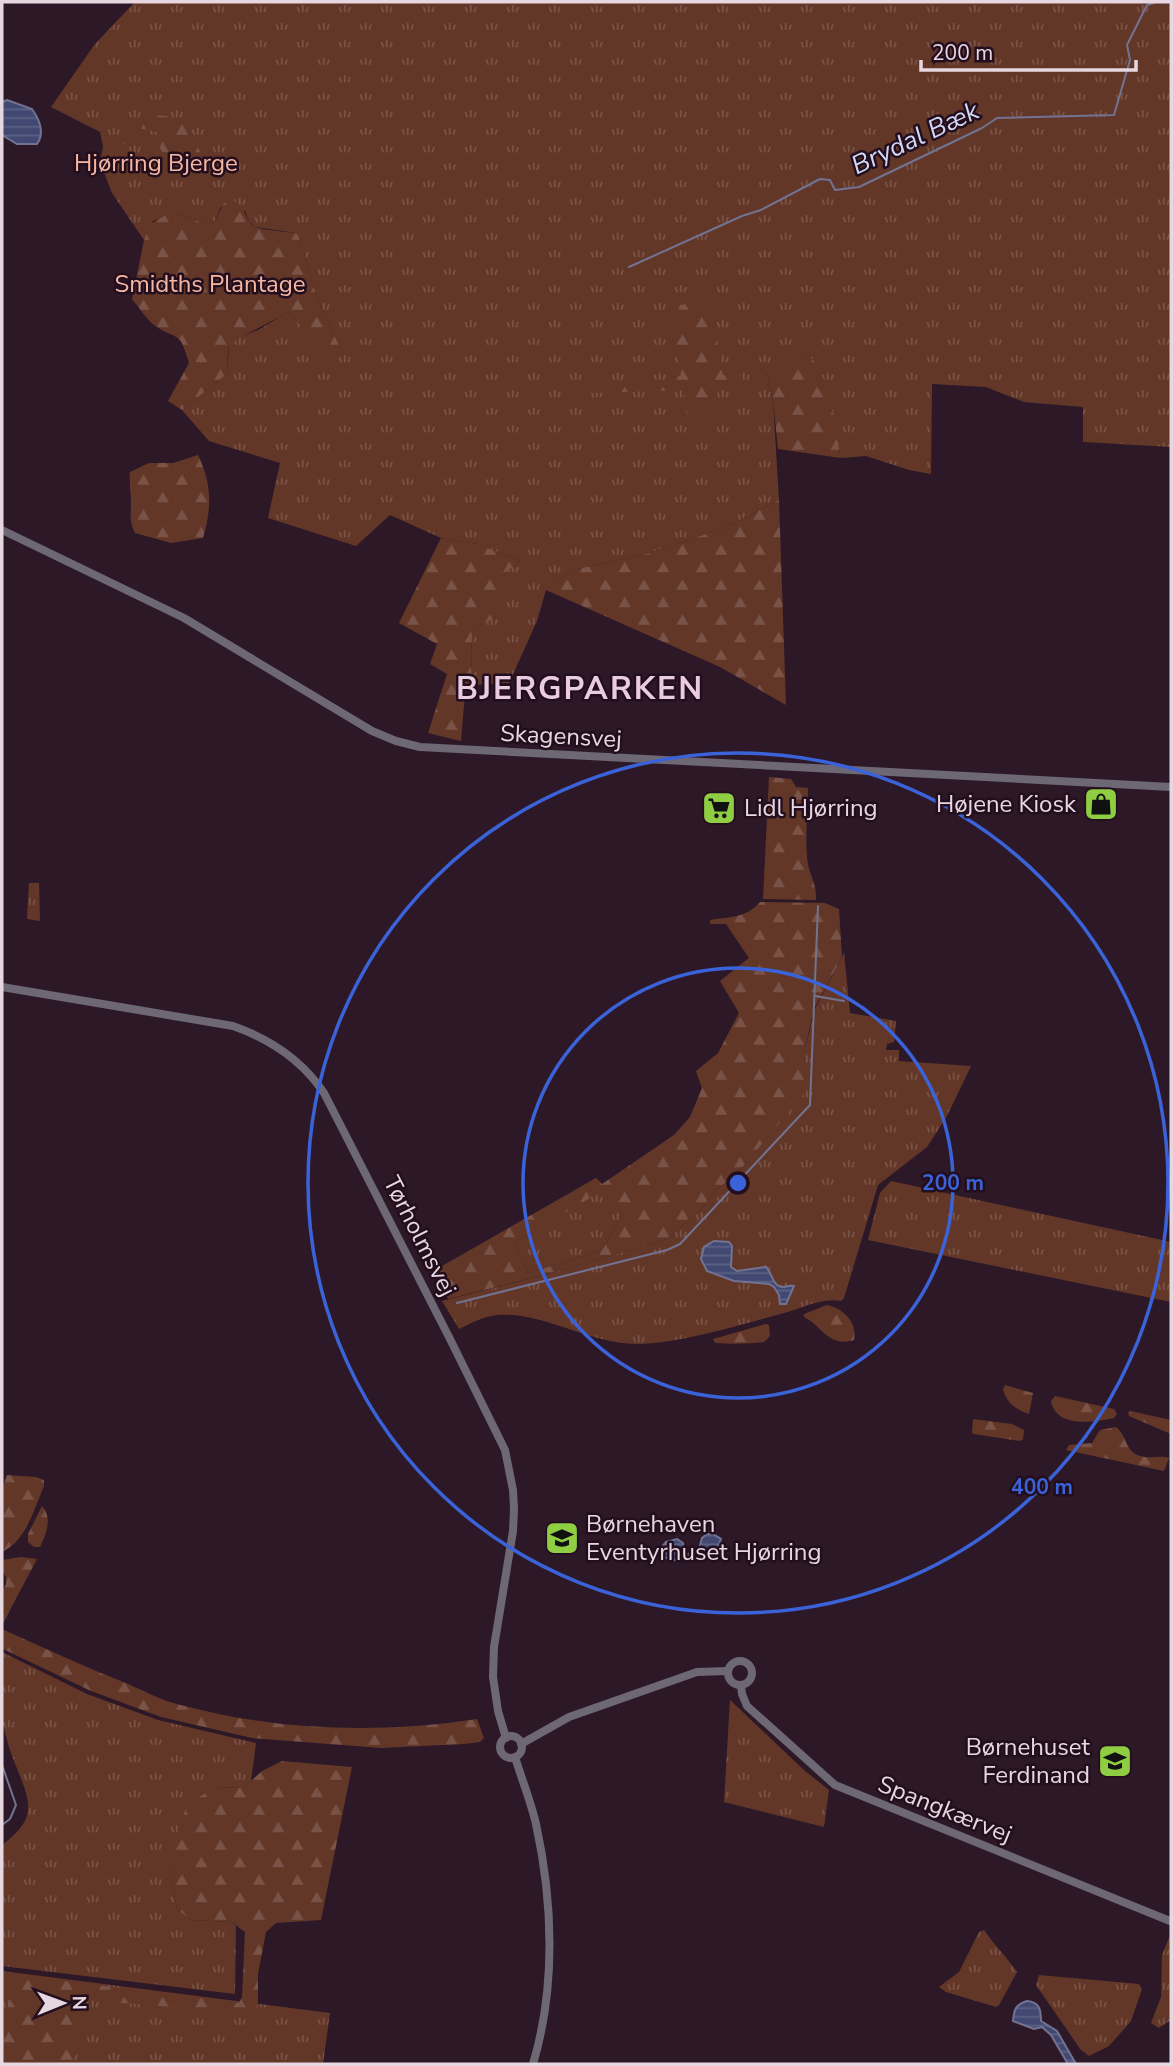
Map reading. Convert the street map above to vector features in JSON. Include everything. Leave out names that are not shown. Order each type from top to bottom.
[{"type":"street","name":"Skagensvej","points":[[2,530],[184,618],[372,731],[420,747],[1171,787]]},
{"type":"street","name":"Tørholmsvej","points":[[2,986],[233,1026],[259,1036],[287,1054],[311,1075],[324,1093],[505,1450],[514,1509],[513,1531],[494,1647],[493,1677],[498,1711],[506,1738]]},
{"type":"street","points":[[738,1661],[749,1664],[752,1670],[748,1683],[741,1685],[732,1681],[729,1671],[732,1664],[738,1661]]},
{"type":"street","points":[[521,1744],[569,1717],[697,1672],[729,1671]]},
{"type":"street","name":"Spangkærvej","points":[[741,1685],[747,1706],[835,1785],[1170,1921]]},
{"type":"street","points":[[515,1737],[521,1744],[521,1750],[515,1757],[505,1757],[500,1751],[500,1745],[506,1738],[515,1737]]},
{"type":"street","points":[[515,1757],[535,1821],[549,1909],[548,1980],[533,2064]]},
{"type":"green space","name":"Hjørring Bjerge","points":[[135,2],[1171,2],[1171,447],[1083,442],[1083,407],[1024,402],[986,387],[932,384],[931,474],[866,456],[841,458],[836,434],[807,353],[767,374],[773,401],[779,500],[724,528],[646,554],[572,570],[546,590],[537,621],[509,683],[471,685],[472,631],[496,617],[499,578],[520,561],[477,544],[441,538],[390,515],[356,546],[268,518],[280,463],[209,441],[182,410],[227,374],[229,345],[233,340],[258,330],[288,312],[315,340],[341,350],[316,295],[296,233],[255,227],[245,211],[221,207],[214,223],[208,225],[177,213],[153,221],[144,240],[112,193],[100,162],[103,146],[100,132],[51,107],[95,44]]},
{"type":"green space","points":[[149,116],[170,117],[184,125],[203,157],[199,166],[181,162],[163,153],[158,132],[138,128],[125,144],[118,139],[125,126]]},
{"type":"green space","name":"Smidths Plantage","points":[[233,200],[255,227],[296,233],[299,237],[316,295],[341,350],[319,344],[288,312],[232,343],[228,349],[227,374],[182,410],[168,401],[189,363],[183,345],[177,337],[151,322],[132,299],[144,240],[150,224],[168,214],[177,213],[208,225],[214,223],[224,203]]},
{"type":"green space","points":[[711,301],[723,375],[739,375],[746,383],[720,388],[706,417],[692,425],[686,411],[684,390],[591,393],[590,386],[669,380],[681,375],[673,324],[680,305]]},
{"type":"green space","points":[[807,353],[823,376],[828,389],[841,458],[778,449],[767,373]]},
{"type":"green space","points":[[198,455],[206,476],[209,496],[203,538],[171,543],[135,533],[131,518],[130,472],[149,463],[173,463]]},
{"type":"green space","points":[[779,500],[786,705],[720,667],[546,590],[572,570],[646,554],[724,528]]},
{"type":"green space","points":[[441,538],[477,544],[520,561],[499,578],[505,601],[496,617],[472,631],[471,685],[465,693],[461,741],[428,733],[447,674],[430,664],[437,644],[399,623]]},
{"type":"green space","points":[[769,777],[791,779],[796,787],[808,788],[807,857],[816,900],[763,899]]},
{"type":"green space","points":[[29,883],[39,883],[40,921],[27,919]]},
{"type":"green space","points":[[760,902],[825,903],[839,909],[842,957],[814,1009],[804,1053],[808,1089],[740,1170],[711,1195],[704,1207],[667,1239],[552,1273],[448,1299],[435,1270],[596,1178],[602,1184],[674,1135],[690,1117],[702,1088],[696,1071],[718,1053],[739,1013],[720,981],[749,958],[726,924],[710,924],[710,920],[737,916]],"holes":[[[607,1188],[622,1215],[602,1250],[528,1273],[515,1242]]]},
{"type":"green space","points":[[844,953],[850,1013],[896,1021],[894,1042],[887,1044],[886,1050],[899,1050],[899,1061],[971,1066],[947,1116],[927,1147],[878,1185],[841,1301],[819,1302],[731,1328],[657,1343],[621,1343],[516,1315],[488,1317],[459,1329],[442,1301],[552,1273],[667,1239],[704,1207],[711,1195],[740,1170],[807,1089],[804,1053],[815,1009]]},
{"type":"green space","points":[[891,1181],[1171,1242],[1171,1302],[868,1240],[880,1193]]},
{"type":"green space","points":[[607,1187],[622,1215],[602,1250],[528,1273],[515,1242]]},
{"type":"green space","points":[[827,1305],[839,1309],[848,1317],[854,1328],[854,1340],[845,1342],[832,1339],[804,1317],[804,1314]]},
{"type":"green space","points":[[769,1325],[770,1336],[764,1342],[715,1343],[713,1339]]},
{"type":"green space","points":[[1005,1385],[1033,1393],[1029,1414],[1009,1402],[1004,1394]]},
{"type":"green space","points":[[1055,1396],[1114,1409],[1117,1414],[1114,1418],[1097,1421],[1068,1420],[1054,1410],[1051,1401]]},
{"type":"green space","points":[[1130,1411],[1171,1420],[1171,1434],[1129,1416]]},
{"type":"green space","points":[[973,1419],[1012,1424],[1024,1430],[1023,1439],[1020,1441],[974,1434]]},
{"type":"green space","points":[[1116,1427],[1135,1454],[1169,1458],[1164,1471],[1066,1450],[1069,1445],[1092,1443],[1100,1430]]},
{"type":"green space","points":[[7,1475],[36,1477],[44,1480],[44,1486],[23,1532],[2,1552],[2,1489]]},
{"type":"green space","points":[[42,1506],[47,1516],[47,1526],[40,1547],[34,1547],[28,1542],[28,1534]]},
{"type":"green space","points":[[21,1557],[37,1559],[2,1625],[2,1592],[6,1577],[2,1570],[2,1560]]},
{"type":"green space","points":[[2,1629],[159,1698],[214,1713],[288,1725],[364,1728],[477,1719],[484,1738],[480,1742],[464,1744],[381,1748],[252,1738],[161,1717],[91,1691],[3,1649]]},
{"type":"green space","points":[[2,1652],[87,1694],[158,1720],[256,1743],[251,1781],[243,1788],[215,1787],[169,1869],[177,1909],[190,1920],[232,1922],[236,1926],[235,1994],[2,1966],[2,1845],[14,1835],[26,1818],[28,1800],[3,1724]]},
{"type":"green space","points":[[730,1700],[829,1790],[824,1827],[724,1802]]},
{"type":"green space","points":[[282,1761],[352,1767],[321,1920],[276,1923],[266,1932],[258,1974],[258,2004],[252,2013],[84,2000],[79,2013],[72,2064],[2,2064],[2,2040],[11,1995],[24,1976],[239,2003],[242,1997],[245,1932],[232,1922],[190,1920],[177,1909],[169,1869],[178,1828],[188,1804],[215,1787],[243,1788],[262,1771]]},
{"type":"green space","points":[[984,1930],[1017,1972],[996,2007],[946,1992],[939,1987],[959,1972],[979,1932]]},
{"type":"green space","points":[[1170,1935],[1171,2020],[1159,2028],[1151,2023],[1161,1997],[1162,1955]]},
{"type":"green space","points":[[2,1971],[330,2013],[323,2064],[2,2064]]},
{"type":"green space","points":[[1039,1975],[1139,1984],[1142,1989],[1131,2021],[1109,2046],[1089,2056],[1081,2050],[1036,1985]]},
{"type":"water","points":[[7,100],[32,109],[40,126],[41,135],[37,144],[17,144],[2,135],[2,102]]},
{"type":"water","points":[[714,1241],[729,1242],[732,1246],[731,1267],[737,1271],[766,1267],[777,1285],[794,1286],[786,1304],[780,1304],[779,1295],[769,1284],[734,1281],[707,1271],[701,1259],[704,1247]]},
{"type":"water","points":[[707,1534],[721,1539],[715,1555],[708,1557],[698,1552],[678,1561],[666,1558],[661,1553],[666,1542],[677,1539],[683,1543],[684,1556],[699,1549],[702,1538]]},
{"type":"water","points":[[1027,2001],[1038,2007],[1041,2021],[1057,2031],[1076,2064],[1068,2064],[1051,2035],[1042,2027],[1034,2029],[1013,2021],[1016,2008]]},
{"type":"waterway","name":"Brydal Bæk","points":[[629,267],[761,210],[820,179],[830,180],[835,190],[859,187],[982,128],[997,118],[1114,115],[1130,60],[1127,45],[1147,5],[1156,2]]},
{"type":"waterway","points":[[457,1303],[667,1250],[680,1244],[810,1105],[818,906]]},
{"type":"waterway","points":[[815,996],[844,1001]]},
{"type":"waterway","points":[[2,1765],[16,1805],[10,1819],[2,1825]]},
{"type":"place","name":"Højene Kiosk","points":[[1101,804]]},
{"type":"place","name":"Lidl Hjørring","points":[[719,808]]},
{"type":"place","name":"Børnehaven Eventyrhuset Hjørring","points":[[562,1538]]},
{"type":"place","name":"Børnehuset Ferdinand","points":[[1115,1761]]},
{"type":"district","name":"BJERGPARKEN","points":[[580,688]]}]
